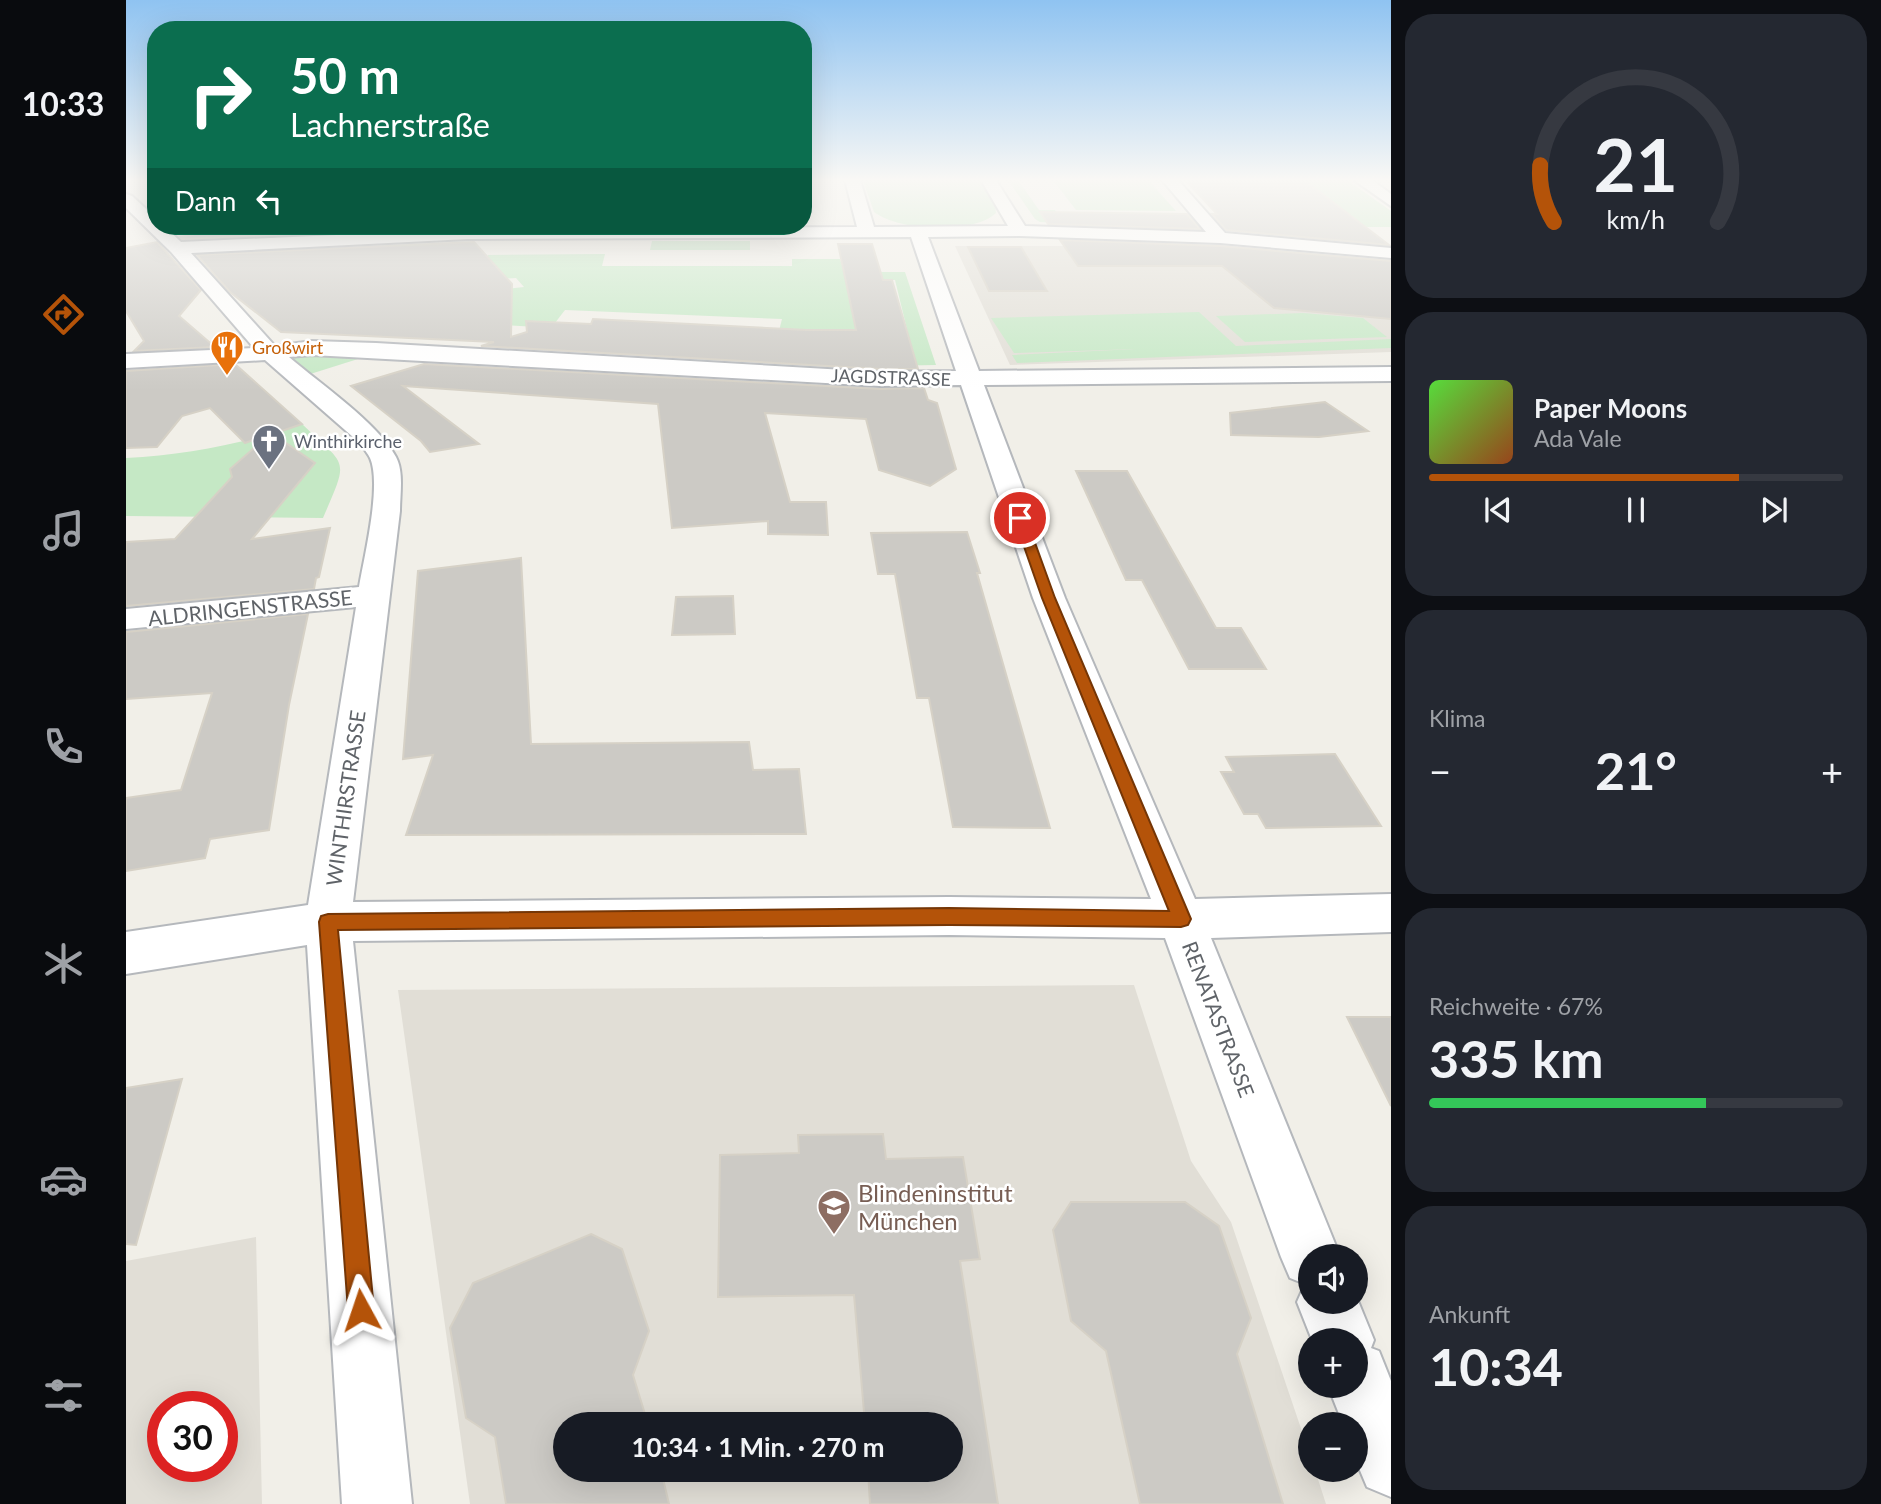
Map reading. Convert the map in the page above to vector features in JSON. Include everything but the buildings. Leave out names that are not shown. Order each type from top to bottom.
[{"type":"street","name":"WINTHIRSTRASSE","points":[[179,250],[270,353],[323,376],[384,459],[387,478],[386,511],[328,922],[377,1504]]},
{"type":"street","name":"RENATASTRASSE","points":[[925,250],[1049,598],[1181,919],[1306,1244]]},
{"type":"street","points":[[1359,250],[1391,253]]},
{"type":"street","name":"JAGDSTRASSE","points":[[126,361],[312,348],[880,379],[1391,374]]},
{"type":"street","name":"JAGDSTRASSE","points":[[323,376],[378,359],[392,351]]},
{"type":"street","name":"ALDRINGENSTRASSE","points":[[126,619],[374,595]]},
{"type":"street","points":[[126,953],[328,922],[935,916],[1181,919],[1391,913]]},
{"type":"street","points":[[1365,1398],[1391,1463]]},
{"type":"shaded area","points":[[957,250],[1154,250],[1391,287],[1391,352],[1010,365]]},
{"type":"shaded area","name":"Blindeninstitut München","points":[[1134,985],[1191,1161],[1231,1222],[1298,1420],[1298,1482],[1319,1482],[1326,1504],[470,1504],[398,990]]},
{"type":"shaded area","points":[[256,1237],[262,1504],[126,1504],[126,1261]]},
{"type":"green space","points":[[605,254],[602,266],[792,266],[792,259],[840,259],[844,272],[905,272],[936,365],[879,366],[812,351],[912,350],[895,280],[846,280],[859,330],[777,339],[782,319],[565,310],[548,332],[536,327],[472,323],[505,289],[524,287],[516,278],[439,282],[486,265],[488,255]]},
{"type":"green space","points":[[1199,312],[1236,346],[1391,339],[1391,348],[1017,363],[1012,355],[1136,349],[1014,353],[991,318]]},
{"type":"green space","points":[[1303,313],[1363,318],[1387,337],[1245,342],[1216,316]]},
{"type":"green space","points":[[331,353],[377,353],[304,376],[286,358]]},
{"type":"green space","points":[[302,424],[336,457],[339,465],[337,484],[323,518],[126,516],[126,458],[216,447]]},
{"type":"place","name":"Großwirt","points":[[227,377]]},
{"type":"place","name":"Winthirkirche","points":[[269,471]]},
{"type":"place","name":"Blindeninstitut München","points":[[834,1236]]},
{"type":"route","points":[[361,1310],[328,922],[949,916],[1181,919],[1049,598],[1020,518]]}]
